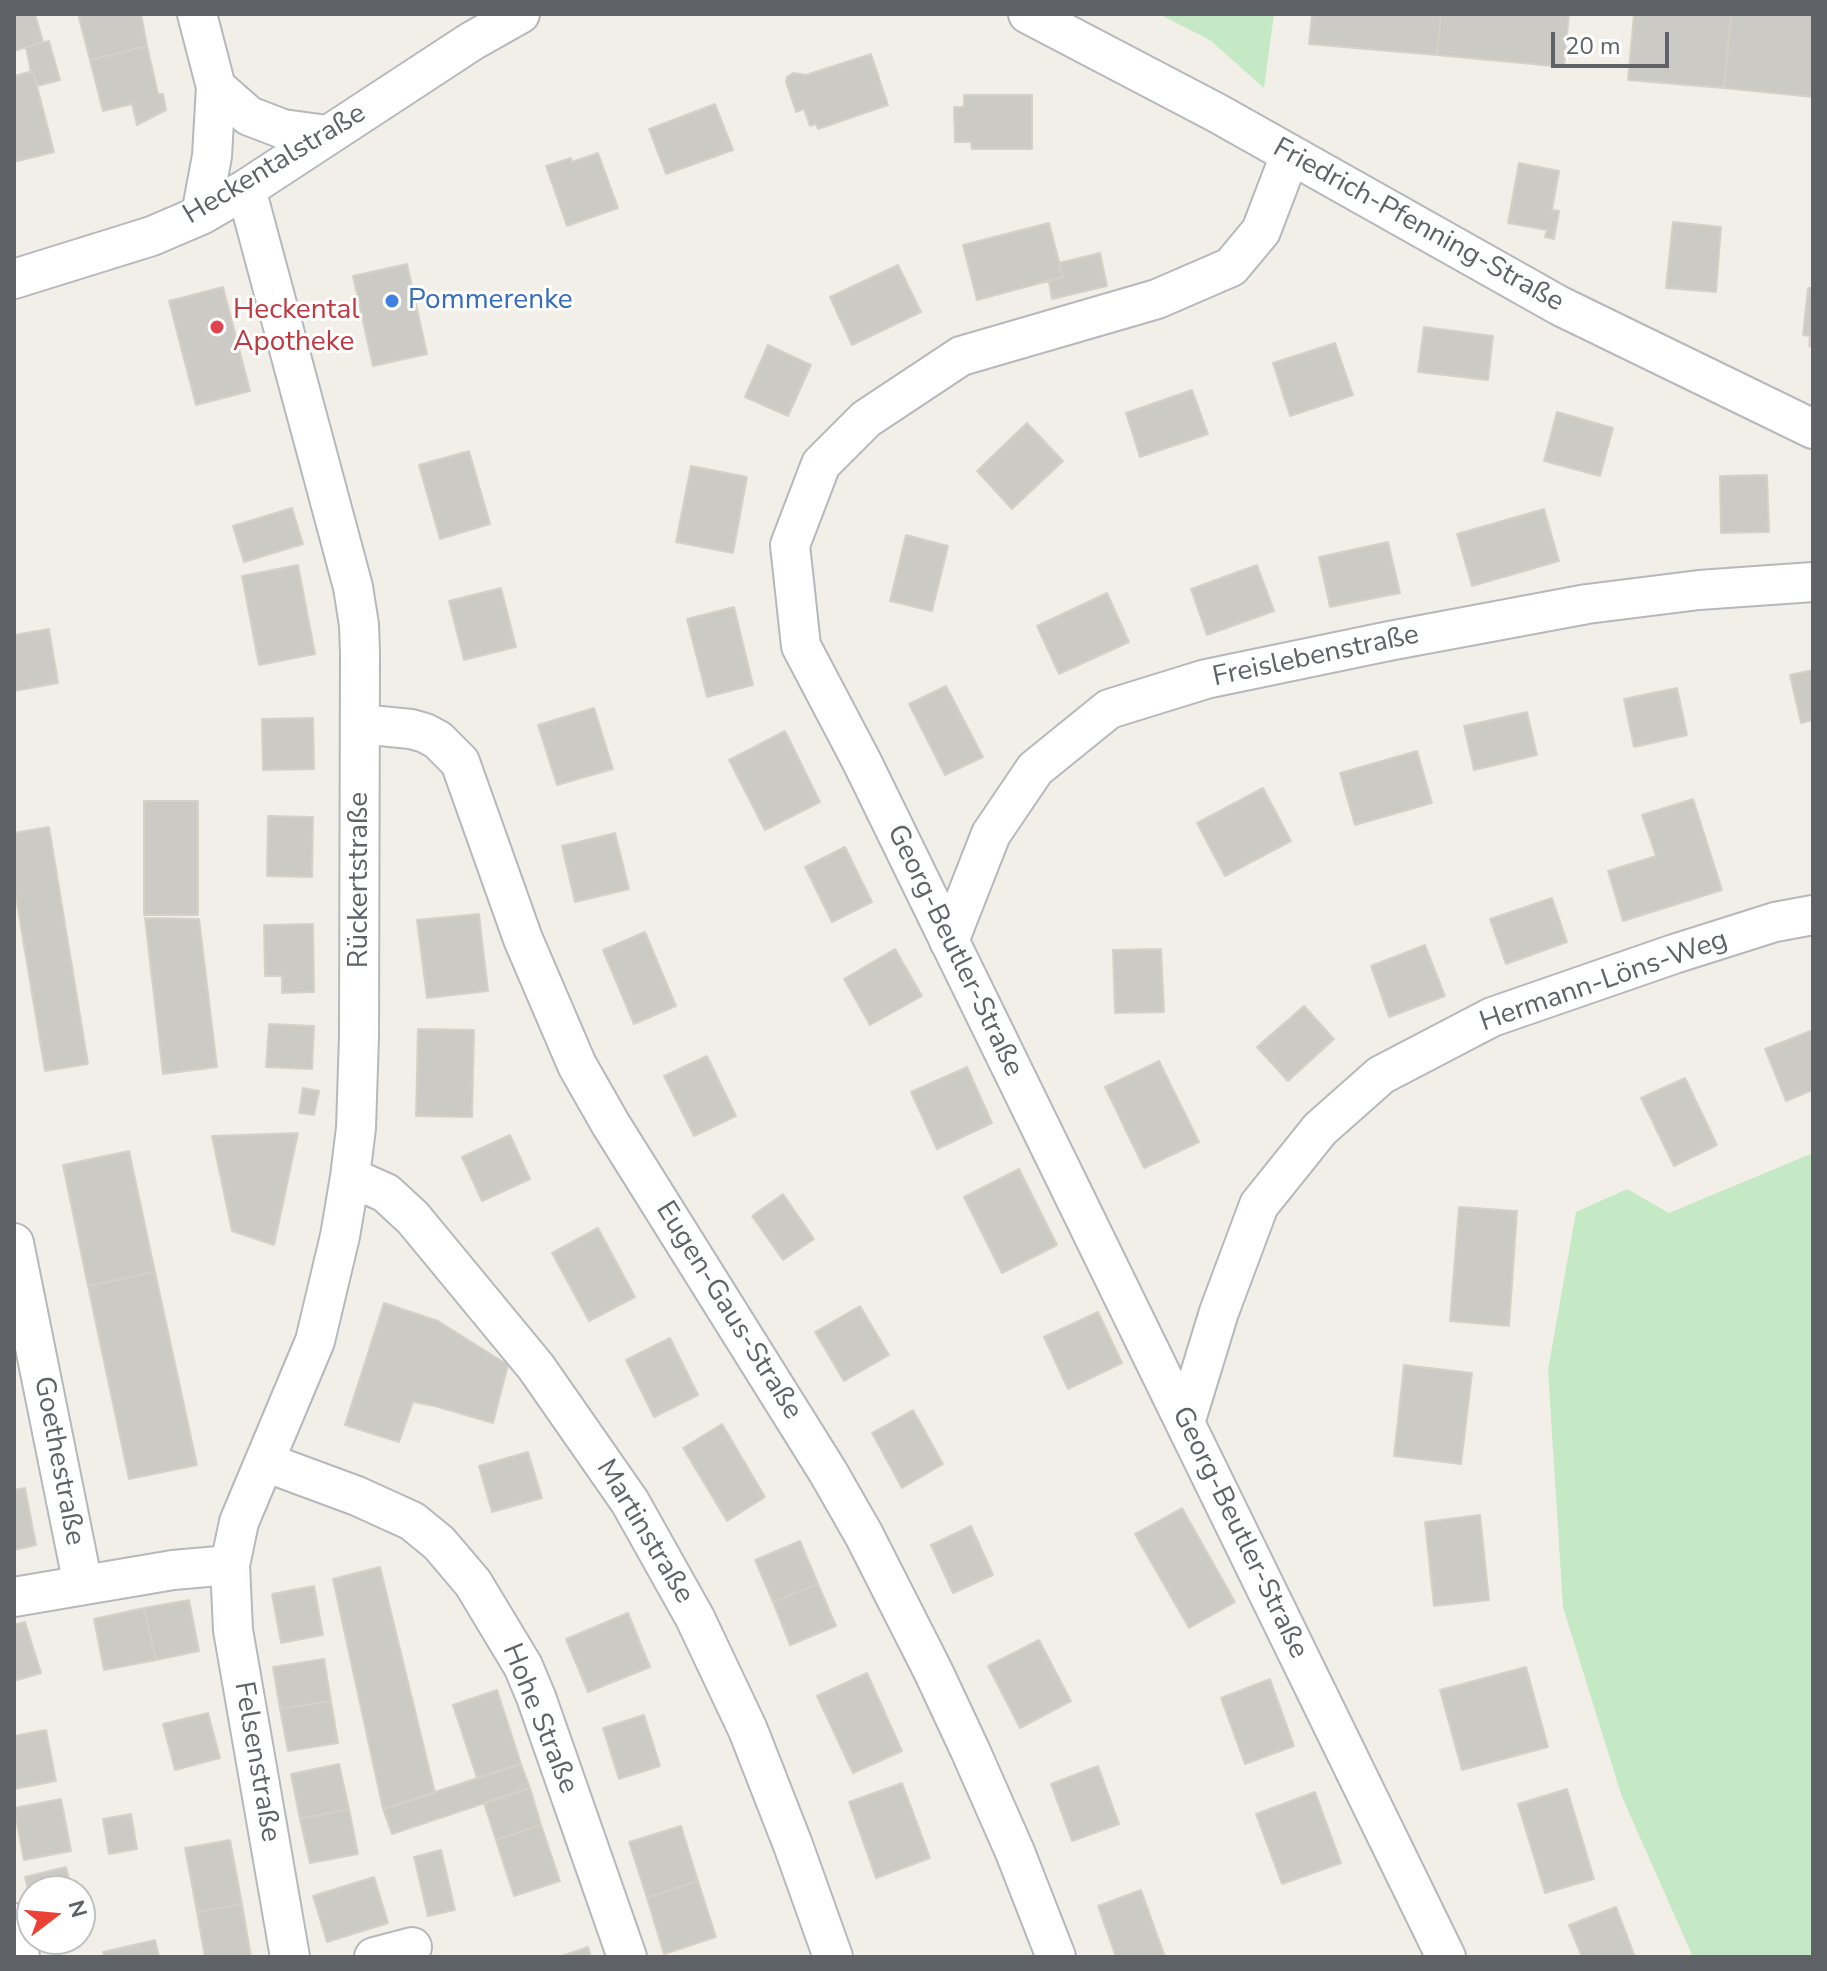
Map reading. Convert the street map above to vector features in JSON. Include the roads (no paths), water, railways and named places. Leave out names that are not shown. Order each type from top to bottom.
[{"type":"street","points":[[197,14],[216,87],[212,156],[201,215]]},
{"type":"street","name":"Heckentalstraße","points":[[14,279],[152,236],[201,215],[327,135],[465,27],[520,14]]},
{"type":"street","name":"Friedrich-Pfenning-Straße","points":[[1028,14],[1217,113],[1560,306],[1813,429]]},
{"type":"street","points":[[216,87],[249,116],[283,129],[327,135]]},
{"type":"street","name":"Georg-Beutler-Straße","points":[[1290,155],[1261,231],[1231,267],[1157,299],[961,356],[866,419],[821,464],[790,545],[801,646],[862,762],[1446,1957]]},
{"type":"street","name":"Rückertstraße","points":[[230,1565],[239,1522],[315,1341],[340,1236],[350,1177],[356,1128],[359,1036],[360,653],[357,606],[246,189]]},
{"type":"street","name":"Freislebenstraße","points":[[949,941],[991,834],[1035,769],[1109,709],[1206,679],[1587,604],[1699,590],[1813,582]]},
{"type":"street","name":"Eugen-Gaus-Straße","points":[[360,724],[425,733],[438,740],[460,762],[523,939],[577,1065],[864,1535],[970,1750],[1015,1852],[1056,1957]]},
{"type":"street","name":"Hermann-Löns-Weg","points":[[1185,1423],[1219,1312],[1259,1205],[1320,1129],[1381,1075],[1492,1017],[1775,922],[1813,915]]},
{"type":"street","name":"Martinstraße","points":[[350,1177],[386,1193],[413,1218],[536,1367],[630,1502],[683,1595],[748,1730],[833,1957]]},
{"type":"street","name":"Goethestraße","points":[[14,1243],[83,1585]]},
{"type":"street","name":"Hohe Straße","points":[[265,1462],[357,1496],[412,1521],[439,1543],[473,1583],[523,1666],[536,1697],[627,1957]]},
{"type":"street","points":[[14,1597],[173,1570],[230,1565]]},
{"type":"street","name":"Felsenstraße","points":[[230,1565],[233,1630],[290,1957]]},
{"type":"street","points":[[14,1923],[20,1957]]},
{"type":"street","points":[[374,1957],[412,1947]]},
{"type":"place","name":"Pommerenke","points":[[392,301]]},
{"type":"place","name":"Heckental Apotheke","points":[[217,327]]}]
